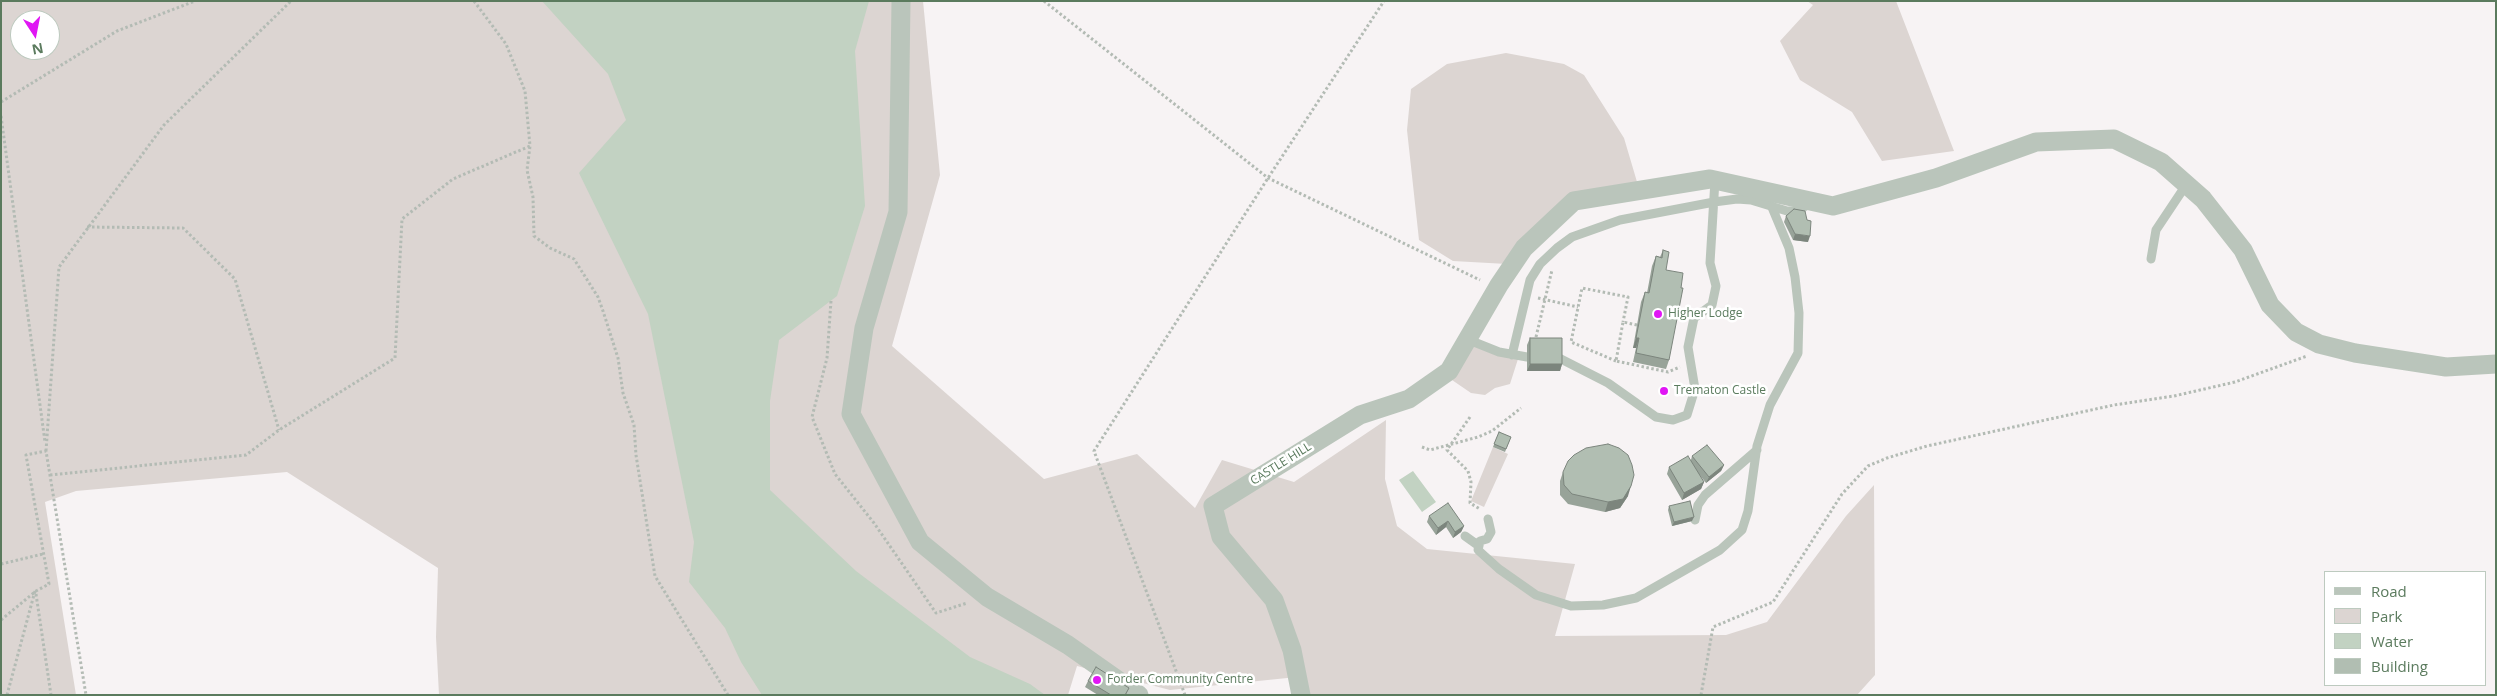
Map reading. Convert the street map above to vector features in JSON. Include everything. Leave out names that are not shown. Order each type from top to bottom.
[{"type":"street","points":[[901,1],[898,212],[864,328],[851,414],[920,542],[986,597],[1068,645],[1139,695]]},
{"type":"street","name":"CASTLE HILL","points":[[1301,695],[1292,650],[1274,600],[1221,537],[1213,506],[1360,416],[1409,399],[1449,371],[1469,340],[1499,285],[1524,248],[1574,201],[1710,179],[1833,206],[1936,178],[2036,142],[2114,139],[2161,162],[2203,199],[2243,250],[2270,305],[2296,332],[2319,344],[2446,367],[2496,364]]},
{"type":"lane","points":[[1560,358],[1608,383],[1656,417],[1673,420],[1687,415],[1695,388],[1688,347],[1694,318],[1712,305],[1716,286],[1710,263],[1715,180]]},
{"type":"lane","points":[[2151,259],[2156,230],[2186,185]]},
{"type":"lane","points":[[1512,355],[1530,280],[1540,264],[1572,237],[1620,220],[1714,202],[1737,199],[1771,205],[1787,211],[1798,211],[1812,201]]},
{"type":"lane","points":[[1488,519],[1491,532],[1487,539],[1480,541],[1478,550],[1499,569],[1536,595],[1571,606],[1603,605],[1636,598],[1720,550],[1742,530],[1748,511],[1757,450],[1770,405],[1798,353],[1799,312],[1794,269],[1789,248],[1771,205]]},
{"type":"lane","points":[[1469,340],[1512,355],[1527,357]]},
{"type":"lane","points":[[1695,520],[1698,505],[1705,495],[1757,450]]},
{"type":"lane","points":[[1465,536],[1479,546]]},
{"type":"path","points":[[1,102],[117,31],[195,1]]},
{"type":"path","points":[[46,451],[59,267],[164,125],[291,1]]},
{"type":"path","points":[[1044,1],[1268,178],[1480,280]]},
{"type":"path","points":[[1185,695],[1094,451],[1268,178],[1384,1]]},
{"type":"path","points":[[473,2],[506,44],[525,91],[530,146],[527,170],[533,197],[534,236],[550,248],[574,259],[598,297],[618,358],[623,393],[634,425],[655,576],[728,695]]},
{"type":"path","points":[[1,116],[46,451],[86,695]]},
{"type":"path","points":[[50,475],[246,455],[279,430],[395,358],[402,219],[453,179],[530,146]]},
{"type":"path","points":[[87,227],[183,228],[235,279],[279,430]]},
{"type":"path","points":[[1536,338],[1557,248]]},
{"type":"path","points":[[1616,361],[1628,296],[1582,288],[1571,342],[1616,361],[1668,372],[1690,363]]},
{"type":"path","points":[[1526,295],[1578,307]]},
{"type":"path","points":[[831,301],[827,358],[812,417],[834,474],[874,524],[936,613],[986,597]]},
{"type":"path","points":[[1623,322],[1637,325]]},
{"type":"path","points":[[1701,695],[1712,627],[1773,602],[1842,494],[1868,466],[1886,458],[1927,446],[2114,405],[2174,396],[2235,382],[2304,358],[2319,344]]},
{"type":"path","points":[[1422,447],[1430,450],[1452,443],[1461,443],[1492,431],[1522,408]]},
{"type":"path","points":[[1470,417],[1447,450],[1468,470],[1471,482],[1470,503],[1486,512],[1488,519]]},
{"type":"path","points":[[1,620],[36,590],[49,584],[26,455],[46,451]]},
{"type":"path","points":[[1,564],[43,554]]},
{"type":"path","points":[[6,695],[36,590]]},
{"type":"path","points":[[36,590],[51,695]]},
{"type":"green space","points":[[1,1],[923,1],[940,175],[892,346],[1044,479],[1137,454],[1195,508],[1222,460],[1294,482],[1386,420],[1385,479],[1397,526],[1427,549],[1575,564],[1555,636],[1726,635],[1767,622],[1846,516],[1874,485],[1875,675],[1857,695],[1305,695],[1297,677],[1170,690],[1077,666],[1068,695],[439,695],[436,637],[438,568],[287,472],[76,491],[45,502],[76,695],[1,695]]},
{"type":"green space","points":[[1807,1],[1896,1],[1954,151],[1882,161],[1852,112],[1800,80],[1780,41],[1813,5]]},
{"type":"green space","points":[[1506,53],[1564,64],[1584,75],[1624,138],[1640,192],[1577,205],[1507,264],[1453,261],[1419,240],[1407,130],[1411,89],[1447,64]]},
{"type":"green space","points":[[1469,344],[1518,359],[1510,384],[1495,388],[1485,395],[1471,393],[1452,380]]},
{"type":"green space","points":[[1493,447],[1508,454],[1484,507],[1471,501]]},
{"type":"water","points":[[542,1],[869,1],[855,51],[865,206],[837,296],[779,340],[770,401],[770,490],[856,571],[970,657],[1030,684],[1045,695],[762,695],[741,662],[725,628],[689,582],[694,542],[648,314],[579,173],[626,120],[608,74]]},
{"type":"water","points":[[1413,471],[1436,502],[1422,512],[1399,480]]},
{"type":"building","points":[[1794,209],[1805,211],[1807,220],[1811,221],[1810,236],[1795,234],[1786,216]]},
{"type":"building","name":"Higher Lodge","points":[[1663,250],[1669,252],[1666,270],[1683,273],[1681,288],[1683,288],[1669,360],[1636,353],[1639,338],[1636,338],[1645,292],[1649,293],[1656,256],[1662,258]]},
{"type":"building","points":[[1530,338],[1562,338],[1562,364],[1530,364]]},
{"type":"building","points":[[1499,432],[1511,437],[1506,449],[1494,444]]},
{"type":"building","points":[[1608,444],[1619,448],[1628,455],[1632,465],[1634,475],[1631,486],[1623,499],[1608,502],[1572,494],[1564,485],[1563,472],[1568,461],[1586,448]]},
{"type":"building","points":[[1707,445],[1724,465],[1709,477],[1692,456]]},
{"type":"building","points":[[1688,456],[1704,482],[1684,493],[1669,467]]},
{"type":"building","points":[[1690,501],[1694,517],[1674,522],[1669,506]]},
{"type":"building","points":[[1448,503],[1464,526],[1455,532],[1448,521],[1438,528],[1429,516]]},
{"type":"building","points":[[1096,667],[1129,688],[1125,695],[1111,695],[1088,681]]},
{"type":"place","name":"Higher Lodge","points":[[1658,314]]},
{"type":"place","name":"Trematon Castle","points":[[1664,391]]},
{"type":"place","name":"Forder Community Centre","points":[[1097,680]]}]
